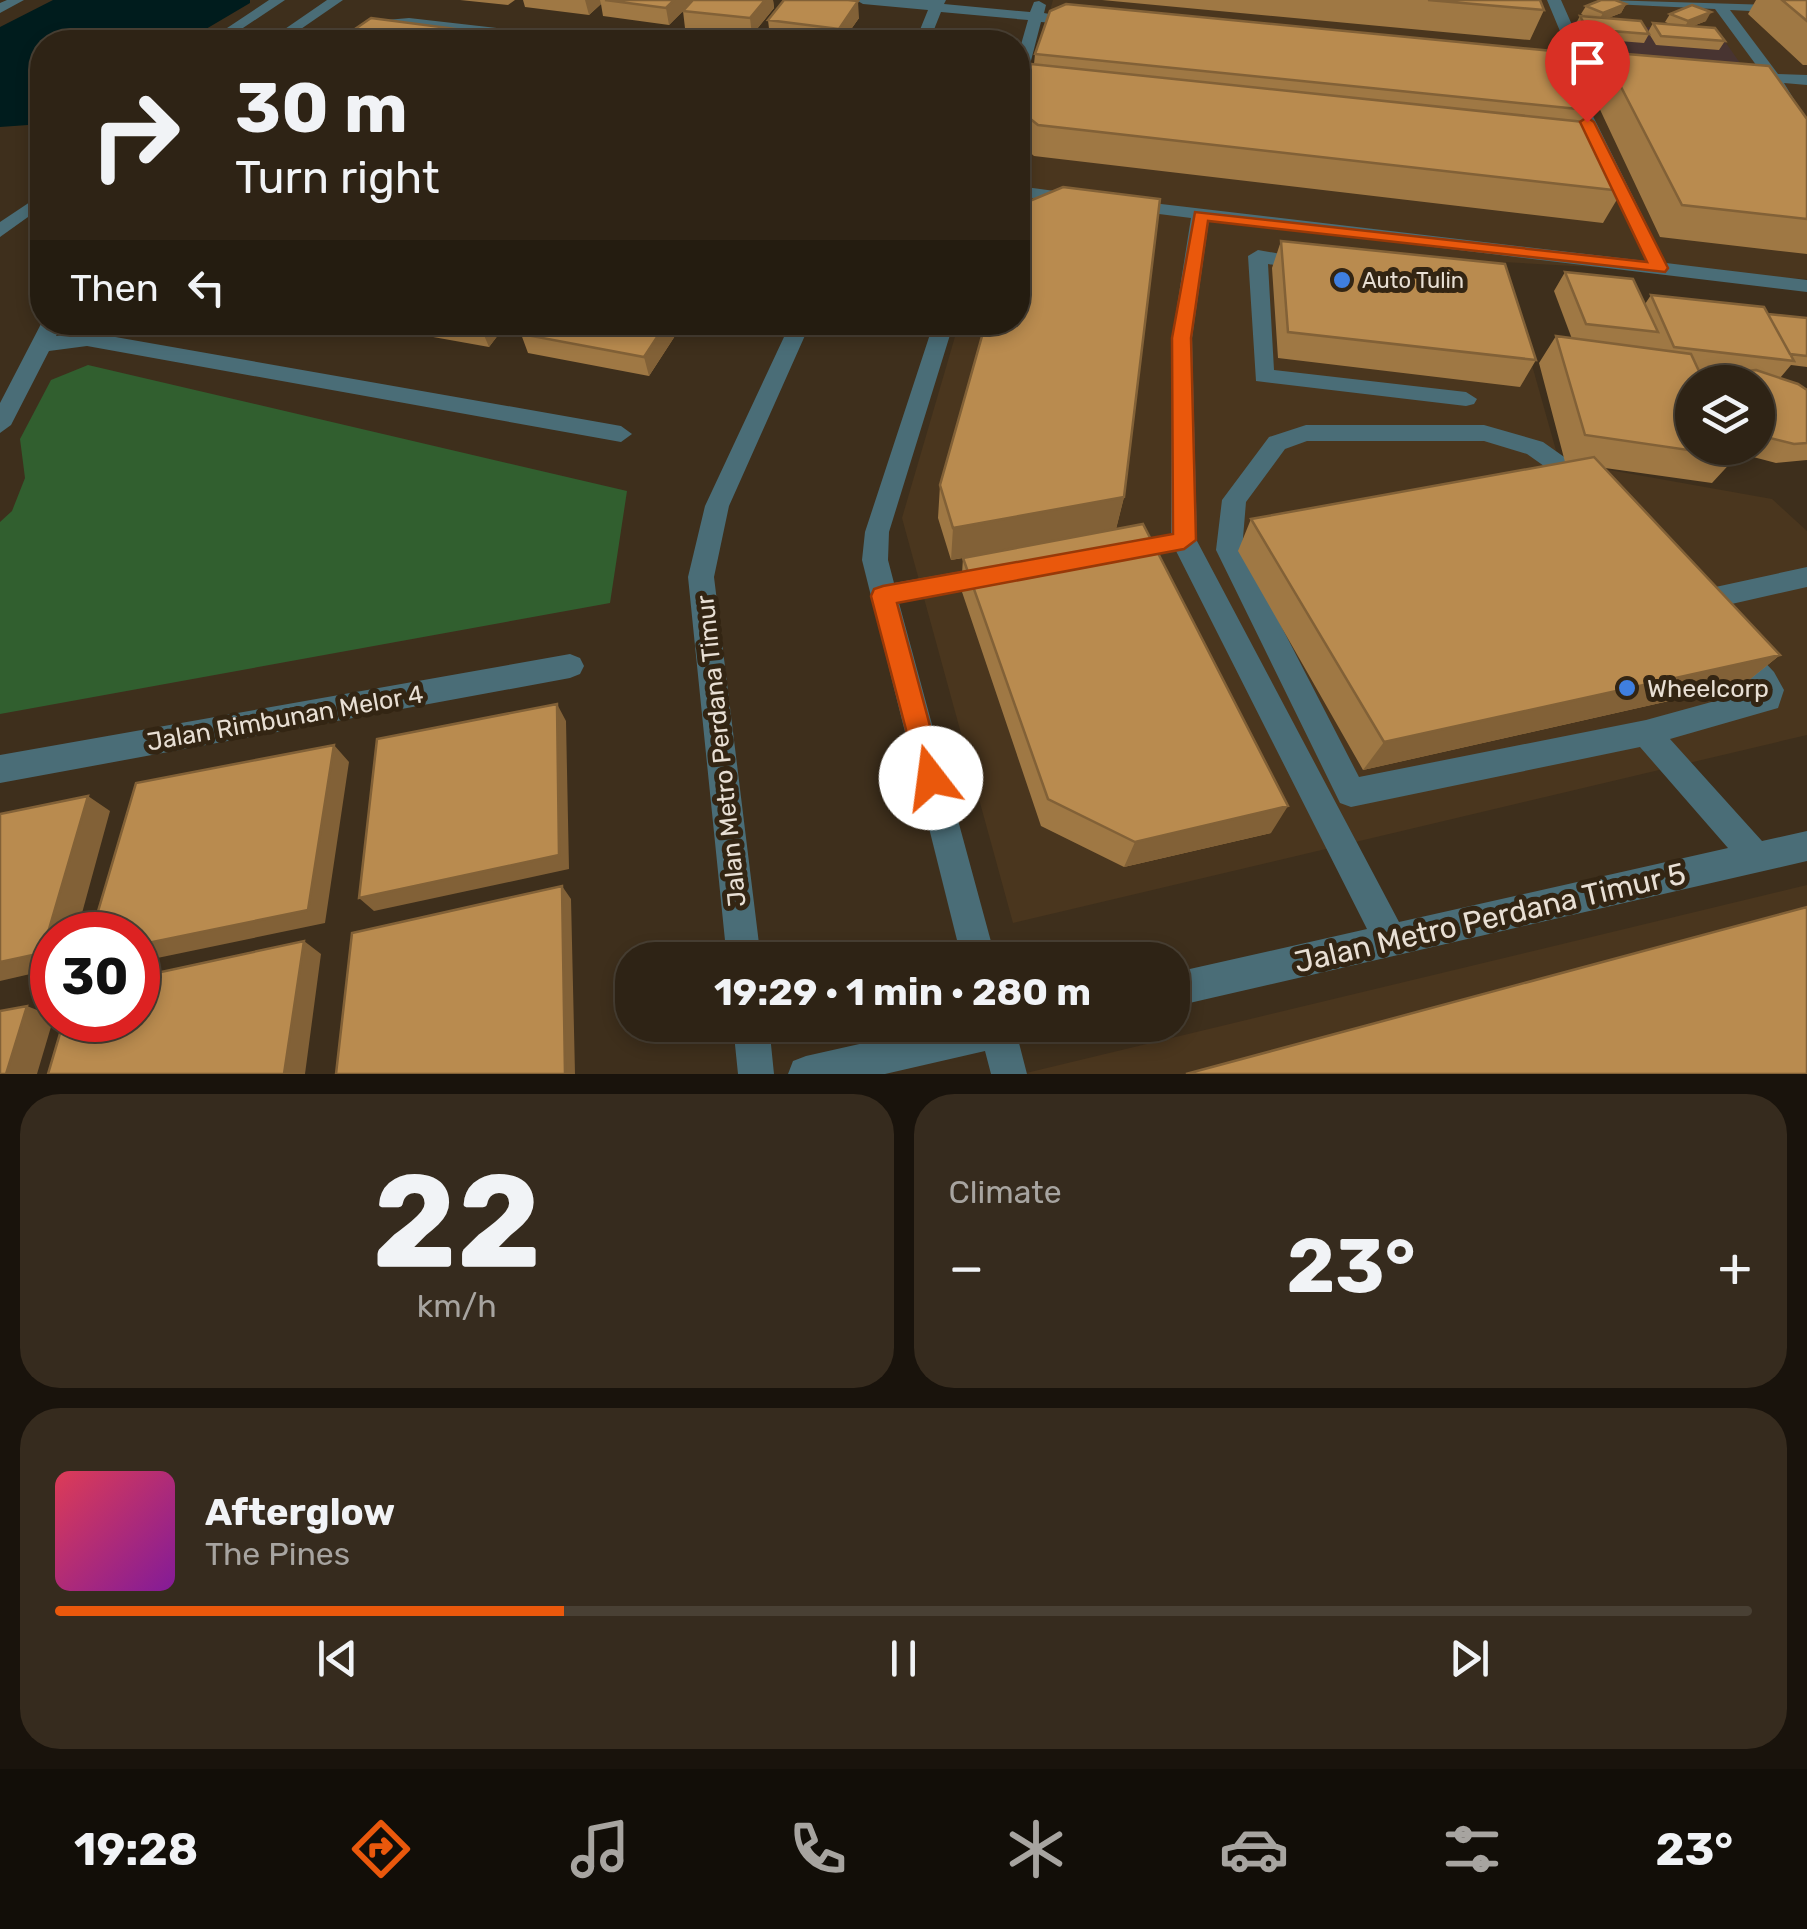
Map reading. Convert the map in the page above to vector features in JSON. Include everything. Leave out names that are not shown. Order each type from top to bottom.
[{"type":"street","points":[[0,9],[17,0]]},
{"type":"street","points":[[232,30],[278,0]]},
{"type":"street","points":[[291,30],[336,0]]},
{"type":"street","points":[[863,0],[937,4],[1094,22]]},
{"type":"street","points":[[1030,36],[1040,0]]},
{"type":"street","points":[[1554,0],[1582,66]]},
{"type":"street","points":[[1612,0],[1807,10]]},
{"type":"street","points":[[927,30],[937,4]]},
{"type":"street","points":[[1720,7],[1774,78],[1807,135]]},
{"type":"street","points":[[369,30],[380,24],[424,22],[489,30]]},
{"type":"street","points":[[1520,60],[1640,70]]},
{"type":"street","points":[[1559,64],[1659,268]]},
{"type":"street","points":[[1736,76],[1807,80]]},
{"type":"street","points":[[1030,93],[1037,94]]},
{"type":"street","points":[[1582,149],[1601,151]]},
{"type":"street","points":[[1030,193],[1315,230],[1807,286]]},
{"type":"street","points":[[0,231],[30,208]]},
{"type":"street","points":[[1201,215],[1182,338],[1175,542],[1390,940]]},
{"type":"street","points":[[1315,230],[1321,267],[1258,256],[1264,376],[1466,399]]},
{"type":"street","points":[[0,425],[47,335]]},
{"type":"street","name":"Jalan Metro Perdana Timur","points":[[742,942],[702,577],[716,506],[795,335]]},
{"type":"street","points":[[940,335],[877,532],[875,560],[974,942]]},
{"type":"street","points":[[42,345],[87,339],[620,434]]},
{"type":"street","points":[[1306,433],[1484,434],[1535,448],[1569,472],[1692,603],[1764,680],[1770,690],[1768,698],[1646,733],[1352,794],[1229,550],[1234,500],[1278,443],[1306,433]]},
{"type":"street","points":[[883,596],[1014,572]]},
{"type":"street","points":[[1692,603],[1807,578]]},
{"type":"street","name":"Jalan Rimbunan Melor 4","points":[[0,770],[570,666]]},
{"type":"street","points":[[1646,733],[1756,858]]},
{"type":"street","name":"Jalan Metro Perdana Timur 5","points":[[1190,986],[1807,846]]},
{"type":"street","points":[[753,1042],[756,1074]]},
{"type":"street","points":[[806,1074],[941,1042]]},
{"type":"street","points":[[1006,1042],[1009,1074]]},
{"type":"shaded area","points":[[1053,0],[1807,0],[1807,279],[1503,262],[1559,461],[1772,499],[1807,531],[1807,735],[1013,923],[902,518],[955,335],[1030,335],[1030,80]]},
{"type":"shaded area","points":[[1572,21],[1719,33],[1740,63],[1587,50]]},
{"type":"shaded area","points":[[1807,885],[1807,1074],[1022,1074],[1155,1042],[1190,1042],[1190,1034]]},
{"type":"green space","points":[[88,365],[627,491],[610,603],[0,714],[0,522],[12,511],[25,478],[20,439],[51,380]]},
{"type":"water","points":[[53,0],[250,0],[204,30],[30,30],[30,125],[0,127],[0,27]]},
{"type":"building","points":[[605,0],[674,0],[666,8]]},
{"type":"building","points":[[693,0],[765,0],[750,18],[683,11]]},
{"type":"building","points":[[784,0],[858,1],[839,29],[768,20]]},
{"type":"building","points":[[1428,0],[1540,0],[1544,10]]},
{"type":"building","points":[[1601,0],[1626,4],[1603,13],[1586,6]]},
{"type":"building","points":[[1782,0],[1807,0],[1807,21]]},
{"type":"building","points":[[1066,4],[1563,52],[1588,110],[1035,54],[1050,11]]},
{"type":"building","points":[[1692,5],[1711,12],[1688,21],[1670,14]]},
{"type":"building","points":[[1580,16],[1641,21],[1649,34],[1587,29]]},
{"type":"building","points":[[371,18],[456,29],[455,30],[354,30]]},
{"type":"building","points":[[1653,23],[1715,28],[1725,41],[1661,36]]},
{"type":"building","points":[[1603,52],[1769,66],[1807,119],[1807,219],[1682,205]]},
{"type":"building","points":[[1031,64],[1594,123],[1622,191],[1038,125],[1030,119]]},
{"type":"building","points":[[1063,187],[1160,199],[1124,497],[953,528],[940,485],[982,335],[1030,335],[1030,201]]},
{"type":"building","points":[[1281,241],[1505,264],[1536,360],[1288,332]]},
{"type":"building","points":[[1565,272],[1633,279],[1658,332],[1586,324]]},
{"type":"building","points":[[1651,295],[1764,307],[1794,361],[1674,347]]},
{"type":"building","points":[[1768,314],[1807,318],[1807,356],[1790,354]]},
{"type":"building","points":[[526,335],[658,335],[644,357]]},
{"type":"building","points":[[1556,336],[1691,354],[1696,365],[1675,365],[1675,448],[1585,435]]},
{"type":"building","points":[[1775,376],[1807,390],[1807,443],[1775,439]]},
{"type":"building","points":[[1594,457],[1780,655],[1384,742],[1251,519]]},
{"type":"building","points":[[1143,524],[1288,806],[1135,842],[1048,799],[963,558]]},
{"type":"building","points":[[557,704],[559,855],[359,898],[377,739]]},
{"type":"building","points":[[334,745],[308,910],[160,940],[160,912],[98,912],[136,783]]},
{"type":"building","points":[[88,796],[54,912],[30,912],[30,956],[0,962],[0,814]]},
{"type":"building","points":[[562,886],[565,1074],[336,1074],[352,933]]},
{"type":"building","points":[[1807,907],[1807,1074],[1186,1074]]},
{"type":"building","points":[[304,941],[284,1074],[48,1074],[57,1042],[160,1042],[160,972]]},
{"type":"building","points":[[27,1006],[6,1074],[0,1074],[0,1011]]},
{"type":"place","name":"Auto Tulin","points":[[1342,280]]},
{"type":"place","name":"Wheelcorp","points":[[1627,688]]},
{"type":"route","points":[[931,778],[883,596],[1184,540],[1182,338],[1201,215],[1659,268],[1587,122]]}]
